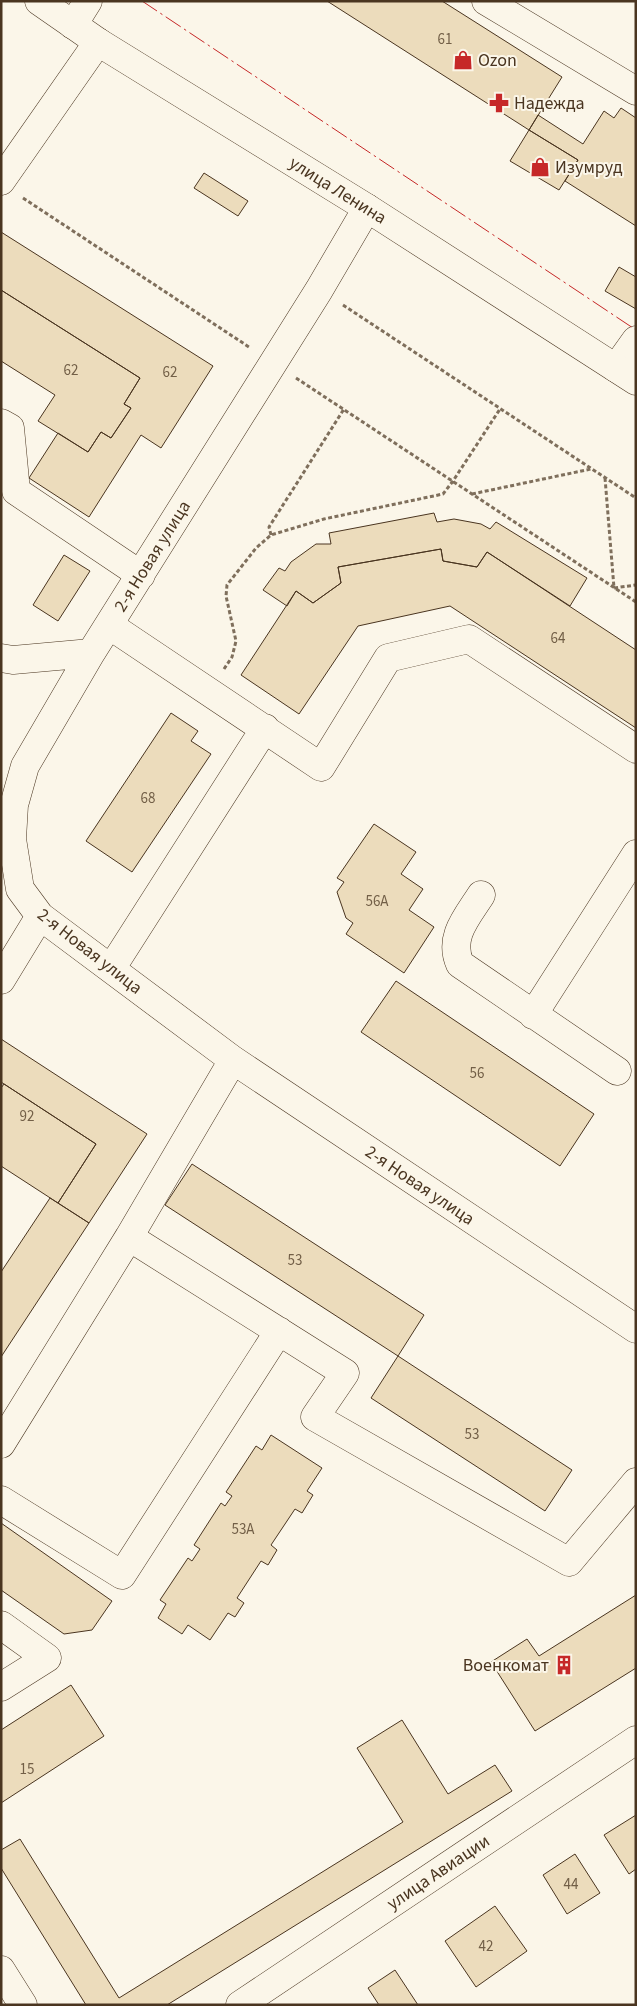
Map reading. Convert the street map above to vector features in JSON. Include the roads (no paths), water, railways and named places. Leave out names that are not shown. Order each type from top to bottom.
[{"type":"street","name":"улица Ленина","points":[[39,1],[98,42],[368,208],[626,374]]},
{"type":"street","points":[[73,25],[88,1]]},
{"type":"street","points":[[486,1],[636,91]]},
{"type":"street","points":[[8,187],[98,42]]},
{"type":"street","name":"2-я Новая улица","points":[[368,208],[319,290],[109,625],[25,766],[14,805],[12,839],[20,889],[40,916],[233,1060],[636,1329]]},
{"type":"street","points":[[626,374],[636,340]]},
{"type":"street","points":[[1,422],[10,428],[16,491],[140,575]]},
{"type":"street","points":[[109,625],[321,767],[388,658],[469,639],[636,749]]},
{"type":"street","points":[[1,658],[13,660],[92,653]]},
{"type":"street","points":[[111,970],[265,728]]},
{"type":"street","points":[[533,1015],[636,854]]},
{"type":"street","points":[[481,895],[458,930],[455,942],[460,964],[617,1071]]},
{"type":"street","points":[[1,980],[40,916]]},
{"type":"street","points":[[1,1444],[129,1237],[233,1060]]},
{"type":"street","points":[[129,1237],[345,1373],[315,1417],[569,1562],[636,1482]]},
{"type":"street","points":[[1,1500],[122,1575],[279,1331]]},
{"type":"street","points":[[1,1625],[47,1658],[1,1687]]},
{"type":"street","name":"улица Авиации","points":[[240,2005],[636,1740]]},
{"type":"street","points":[[1,1970],[23,2005]]},
{"type":"place","name":"Ozon","points":[[463,60]]},
{"type":"place","name":"Надежда","points":[[499,103]]},
{"type":"place","name":"Изумруд","points":[[540,167]]},
{"type":"place","name":"Военкомат","points":[[564,1665]]}]
